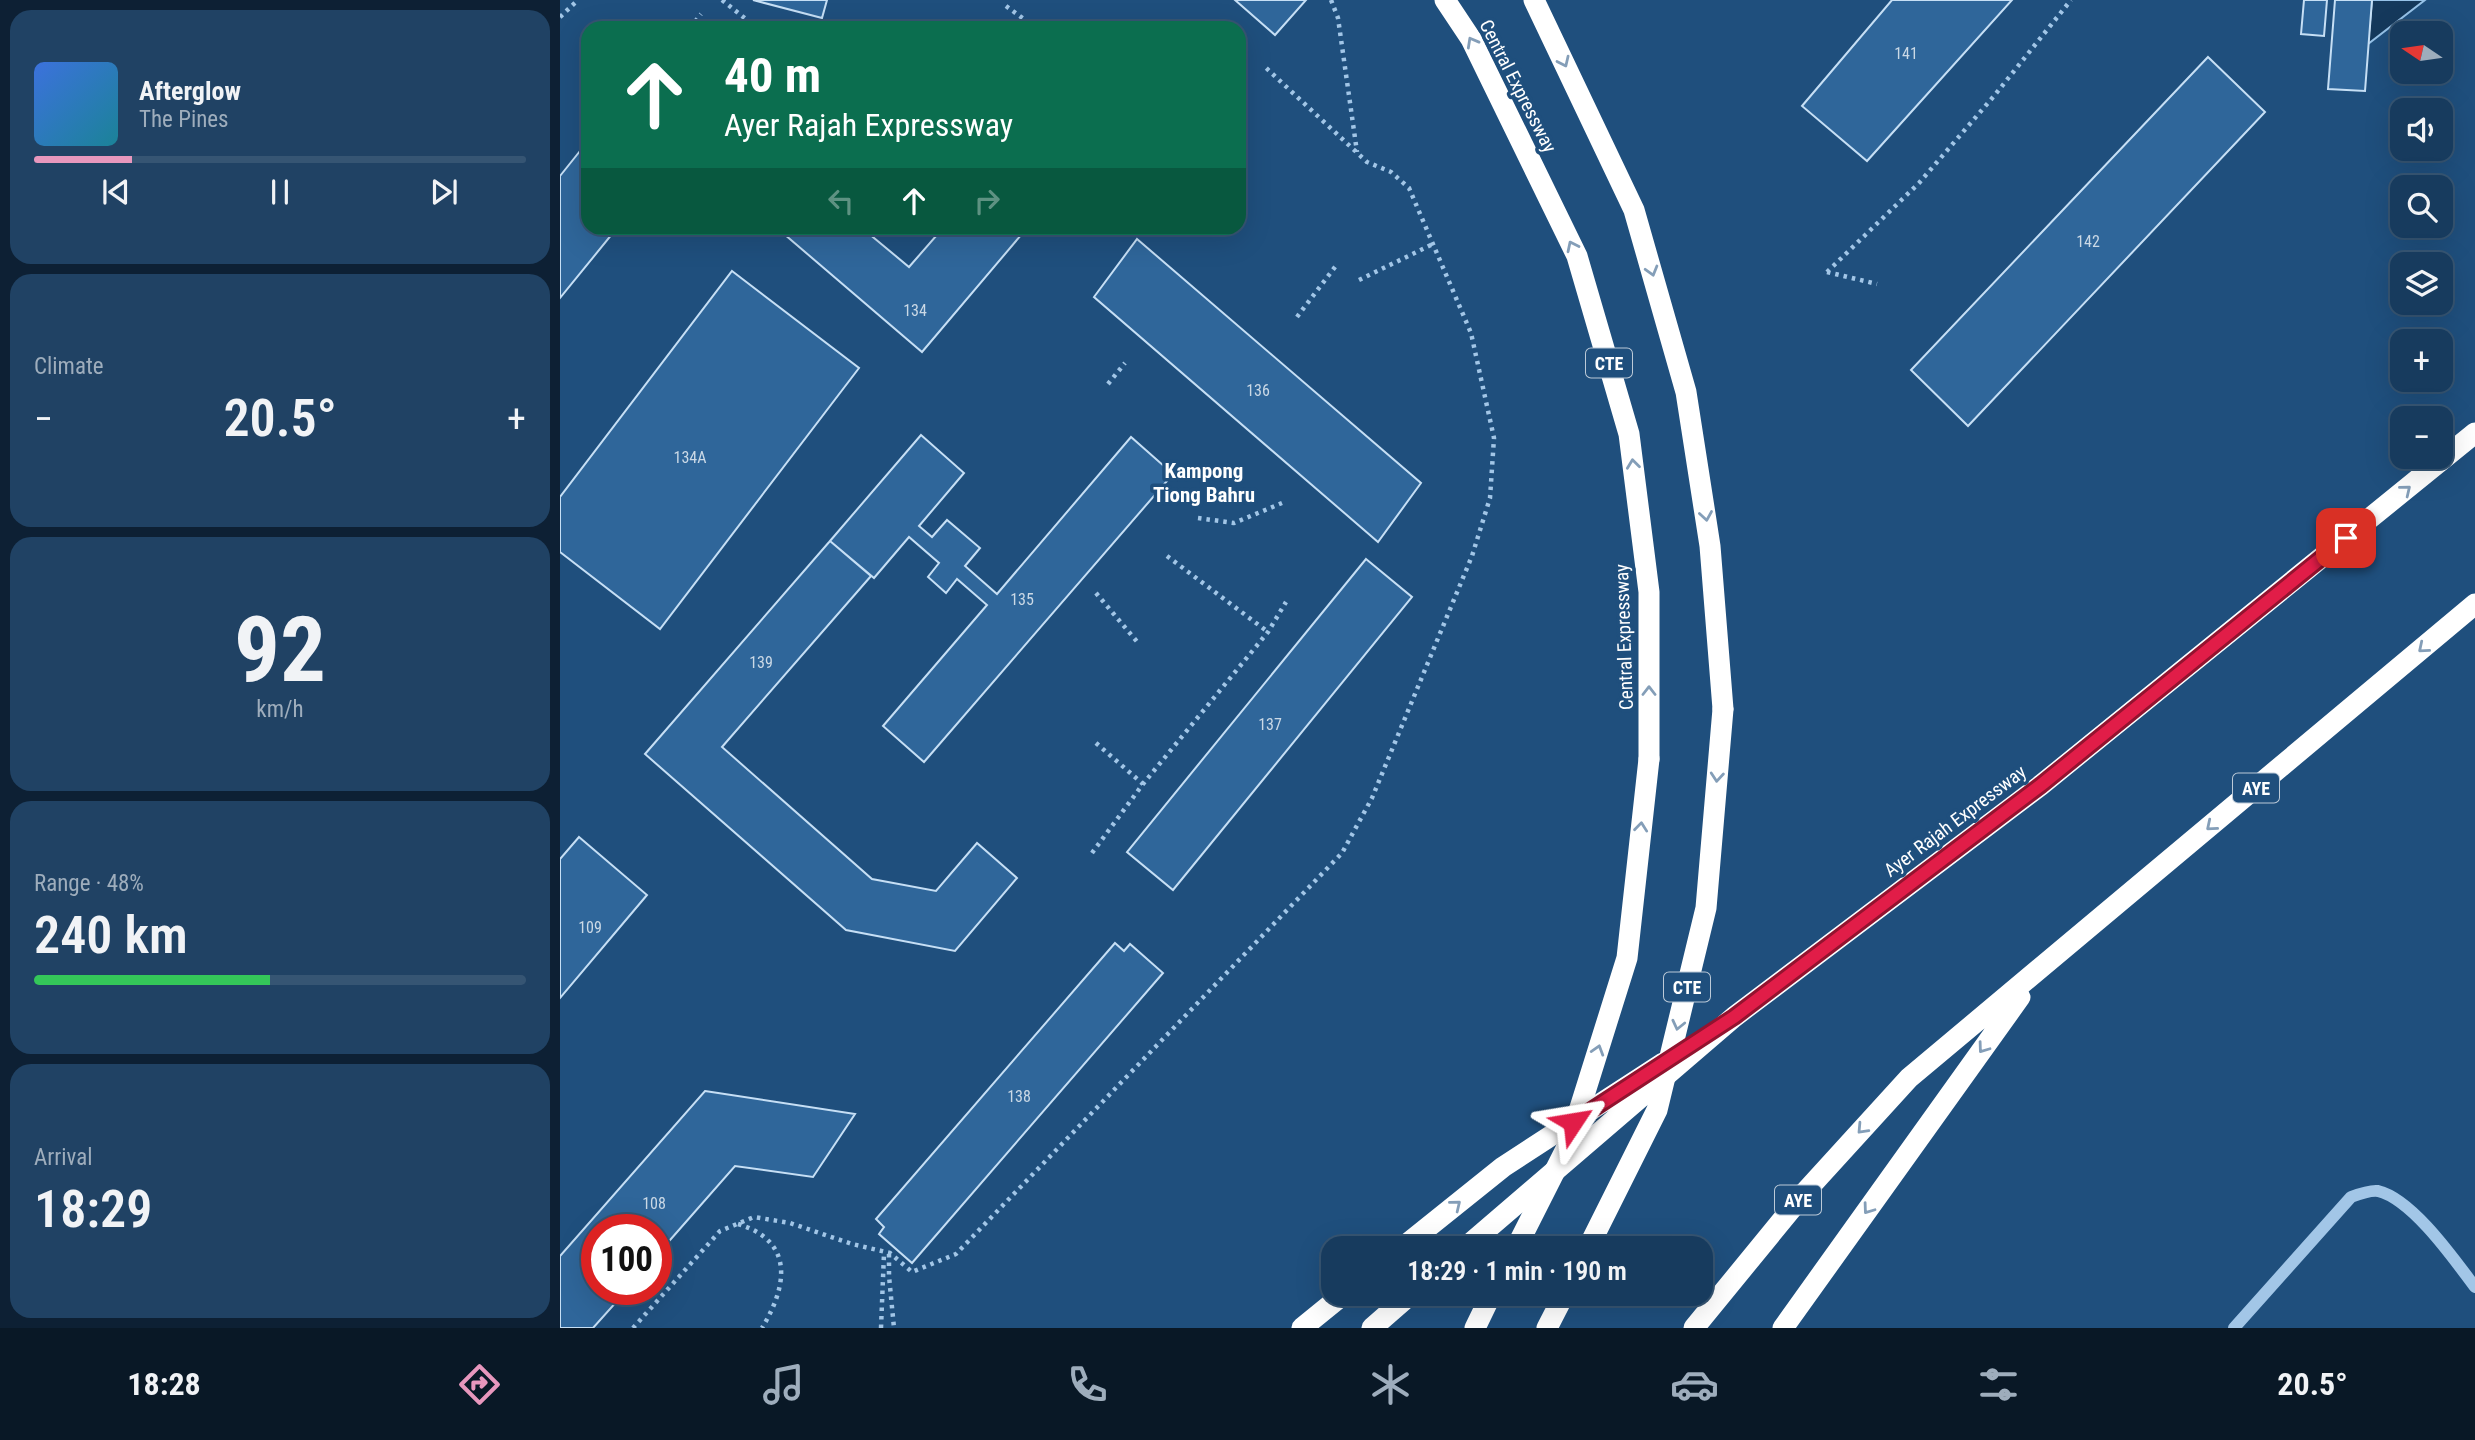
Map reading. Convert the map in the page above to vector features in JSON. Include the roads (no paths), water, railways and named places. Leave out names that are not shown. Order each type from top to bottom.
[{"type":"highway","name":"Central Expressway","points":[[1445,0],[1471,39],[1577,256],[1629,434],[1649,592],[1649,759],[1627,958],[1569,1143],[1522,1236]]},
{"type":"highway","name":"CTE","points":[[1534,0],[1634,210],[1686,392],[1710,546],[1723,709],[1706,908],[1657,1110],[1594,1236]]},
{"type":"highway","name":"Ayer Rajah Expressway","points":[[1479,1236],[1734,1017],[2041,785],[2475,433]]},
{"type":"highway","name":"AYE","points":[[1694,1328],[1806,1191],[1909,1078],[2475,604]]},
{"type":"highway","points":[[1783,1328],[2037,972]]},
{"type":"highway","points":[[1417,1236],[1503,1167],[1734,1017]]},
{"type":"highway","points":[[1302,1328],[1329,1306]]},
{"type":"highway","points":[[1372,1328],[1397,1306]]},
{"type":"highway","points":[[1475,1328],[1486,1306]]},
{"type":"highway","points":[[1547,1328],[1558,1306]]},
{"type":"lane","points":[[2234,1328],[2351,1197],[2375,1190],[2397,1198],[2445,1245],[2475,1287]]},
{"type":"water","points":[[2372,0],[2425,0],[2398,21],[2390,21],[2390,27],[2368,44]]},
{"type":"district","name":"Kampong Tiong Bahru","points":[[1204,483]]}]
